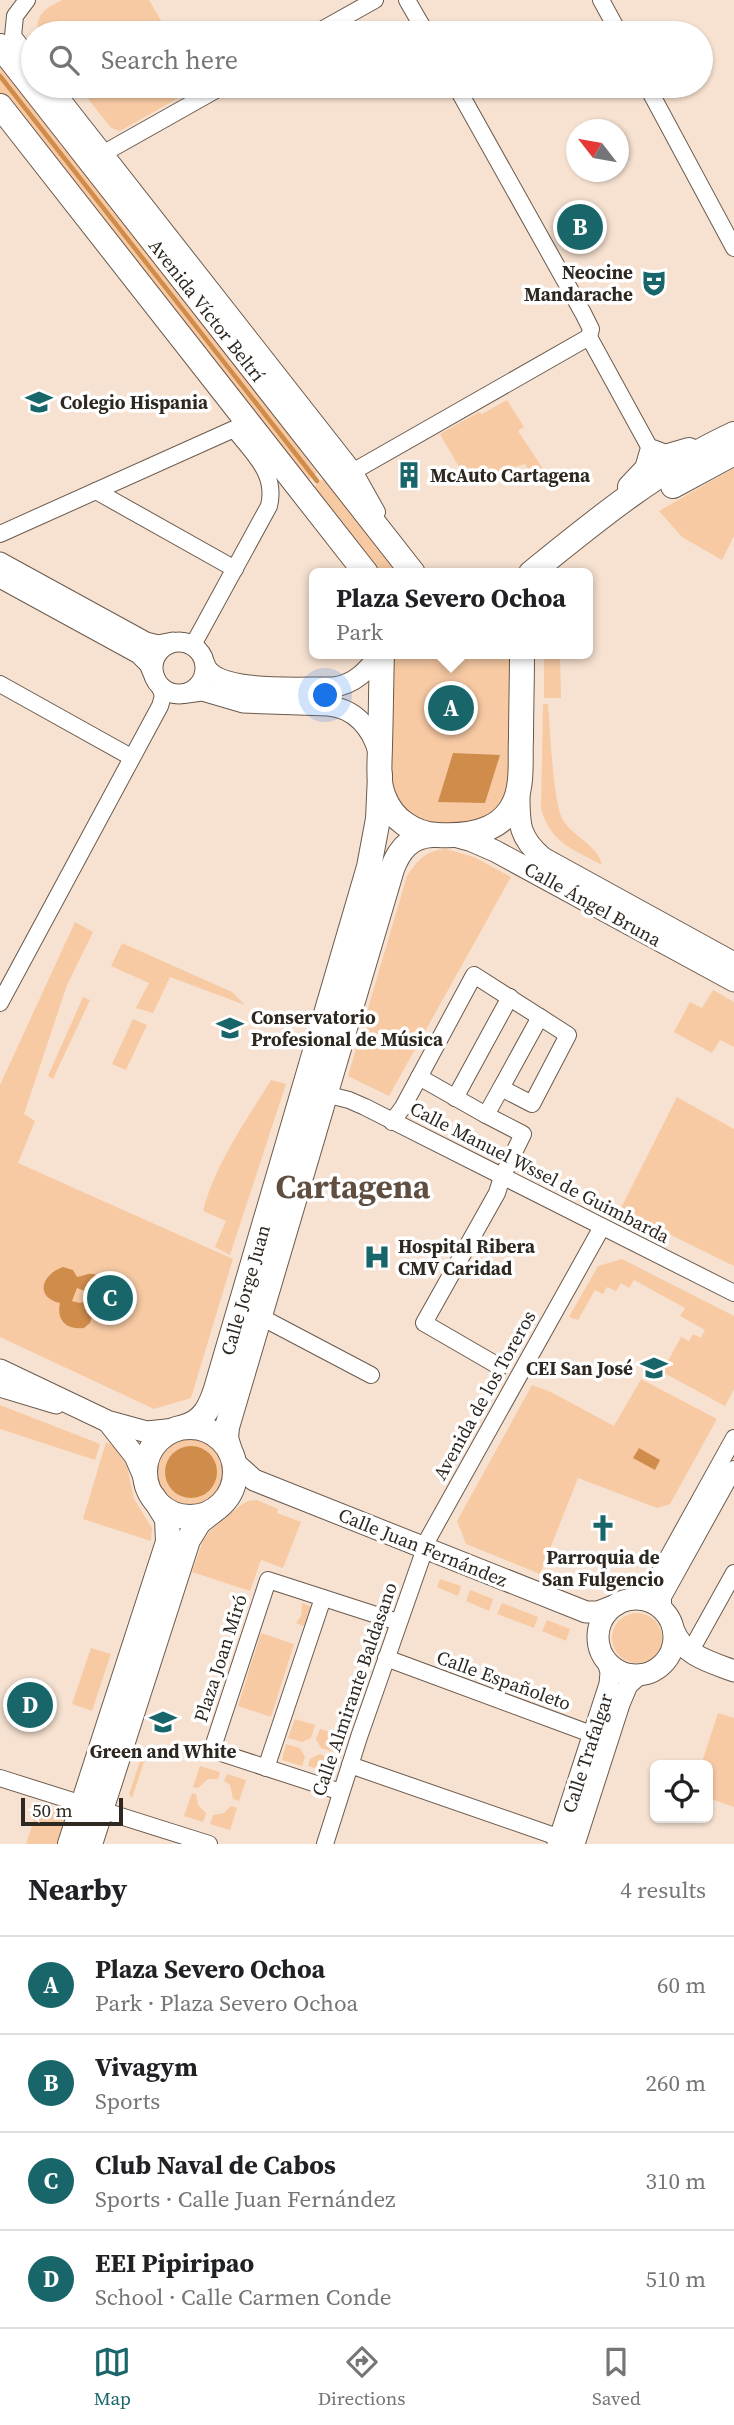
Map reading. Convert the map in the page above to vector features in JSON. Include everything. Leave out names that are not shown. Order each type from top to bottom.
[{"type":"main road","name":"Avenida Víctor Beltrí","points":[[6,41],[21,61]]},
{"type":"main road","name":"Avenida Víctor Beltrí","points":[[50,98],[408,568]]},
{"type":"main road","name":"Avenida Víctor Beltrí","points":[[0,106],[362,568]]},
{"type":"main road","points":[[600,517],[647,469],[652,452],[659,457],[670,456],[734,434]]},
{"type":"main road","points":[[537,568],[600,517],[668,470],[734,434]]},
{"type":"main road","points":[[564,568],[652,500],[734,453]]},
{"type":"main road","name":"Calle Jorge Juan","points":[[180,1428],[196,1423],[205,1415],[216,1389],[369,867],[378,819],[381,659]]},
{"type":"main road","points":[[380,769],[383,796],[397,817],[413,830],[440,835],[477,834],[496,824],[512,807],[519,787],[522,659]]},
{"type":"main road","name":"Calle Ángel Bruna","points":[[519,787],[519,820],[522,832],[526,842],[543,858],[734,963]]},
{"type":"main road","name":"Calle Jorge Juan","points":[[233,1457],[226,1438],[227,1427],[394,863],[410,842],[440,835]]},
{"type":"main road","name":"Calle Ángel Bruna","points":[[440,835],[472,841],[495,851],[734,982]]},
{"type":"main road","points":[[0,1370],[99,1417],[143,1431],[200,1428],[214,1433],[233,1457],[235,1480],[230,1492],[223,1503],[199,1522],[188,1541],[92,1806],[70,1844]]},
{"type":"main road","points":[[90,1844],[92,1806],[167,1542],[166,1519],[135,1456],[99,1417]]},
{"type":"main road","points":[[180,1428],[160,1439],[150,1452],[146,1469],[151,1492],[166,1510],[179,1516],[196,1517],[213,1511]]},
{"type":"main road","name":"Calle Juan Fernández","points":[[233,1457],[254,1480],[586,1612],[598,1612],[625,1602]]},
{"type":"main road","points":[[670,1623],[673,1648],[665,1662],[651,1672],[639,1675],[623,1673],[607,1662],[600,1648],[599,1632],[605,1616],[625,1602],[653,1603],[670,1623],[680,1644],[690,1652],[734,1671]]},
{"type":"street","points":[[6,41],[15,16],[27,0]]},
{"type":"street","points":[[337,21],[375,0]]},
{"type":"street","points":[[407,0],[419,21]]},
{"type":"street","points":[[602,1],[613,21]]},
{"type":"street","points":[[0,19],[6,41],[21,53]]},
{"type":"street","points":[[60,98],[354,471],[409,568]]},
{"type":"street","points":[[104,153],[202,98]]},
{"type":"street","points":[[463,98],[583,313],[591,329],[589,337],[652,452]]},
{"type":"street","points":[[653,98],[734,248]]},
{"type":"street","points":[[354,471],[589,337]]},
{"type":"street","points":[[0,534],[234,429],[269,476],[269,506],[193,645]]},
{"type":"street","points":[[96,491],[235,569]]},
{"type":"street","points":[[0,562],[146,642],[158,645],[183,641],[193,645],[200,651],[212,674],[237,683],[334,687],[359,677],[376,659]]},
{"type":"street","points":[[0,578],[139,654],[149,664],[157,681],[163,696],[160,706]]},
{"type":"street","points":[[173,642],[161,649],[153,664],[157,681],[169,692],[202,691],[243,704],[340,708],[353,714],[366,726],[376,743],[380,769]]},
{"type":"street","points":[[0,1000],[160,706],[166,698],[195,689],[203,680],[205,664]]},
{"type":"street","points":[[0,684],[131,757]]},
{"type":"street","points":[[393,1122],[474,975],[568,1035],[532,1104],[501,1088]]},
{"type":"street","points":[[455,1098],[510,998]]},
{"type":"street","points":[[486,1115],[540,1017]]},
{"type":"street","points":[[419,1077],[523,1134],[497,1193],[424,1323],[500,1367]]},
{"type":"street","name":"Calle Manuel Wssel de Guimbarda","points":[[325,1094],[349,1100],[734,1293]]},
{"type":"street","name":"Avenida de los Toreros","points":[[425,1548],[602,1227]]},
{"type":"street","points":[[259,1317],[372,1376]]},
{"type":"street","points":[[0,1387],[99,1417]]},
{"type":"street","points":[[625,1602],[646,1592],[652,1586],[734,1438]]},
{"type":"street","points":[[670,1623],[663,1597],[734,1469]]},
{"type":"street","name":"Calle Almirante Baldasano","points":[[325,1844],[425,1548]]},
{"type":"street","name":"Plaza Joan Miró","points":[[341,1793],[212,1750],[268,1580],[398,1622]]},
{"type":"street","points":[[690,1652],[732,1582]]},
{"type":"street","points":[[266,1768],[323,1598]]},
{"type":"street","name":"Calle Españoleto","points":[[386,1658],[600,1738]]},
{"type":"street","name":"Calle Trafalgar","points":[[569,1843],[600,1738],[610,1680],[607,1662]]},
{"type":"street","name":"Calle Trafalgar","points":[[600,1738],[631,1681],[639,1675]]},
{"type":"street","points":[[350,1765],[569,1843]]},
{"type":"street","points":[[0,1778],[209,1844]]},
{"type":"shaded area","points":[[62,0],[149,0],[161,21],[38,21],[43,12]]},
{"type":"shaded area","points":[[0,46],[21,73],[21,98],[41,98],[310,442],[300,450],[317,473],[299,487],[0,106]]},
{"type":"shaded area","points":[[87,98],[178,98],[120,131],[111,128]]},
{"type":"shaded area","points":[[507,400],[524,427],[518,431],[555,487],[535,483],[525,464],[467,481],[440,434]]},
{"type":"shaded area","points":[[734,468],[734,536],[722,560],[682,537],[659,511]]},
{"type":"shaded area","points":[[326,479],[397,568],[372,568],[313,489],[319,481]]},
{"type":"shaded area","points":[[382,659],[522,659],[512,807],[432,835],[387,804]]},
{"type":"shaded area","points":[[544,659],[560,659],[561,698],[544,698]]},
{"type":"shaded area","points":[[543,704],[548,704],[554,782],[563,820],[590,846],[602,865],[564,844],[545,820],[541,808]]},
{"type":"shaded area","points":[[453,753],[500,755],[485,803],[438,802]]},
{"type":"shaded area","points":[[446,849],[474,857],[511,877],[389,1096],[348,1076],[407,876],[423,857],[433,851]]},
{"type":"shaded area","points":[[75,922],[93,932],[67,985],[24,1114],[35,1121],[18,1163],[233,1259],[191,1398],[154,1409],[0,1337],[0,1085]]},
{"type":"shaded area","points":[[122,943],[232,992],[245,1005],[170,977],[153,1013],[136,1008],[149,983],[111,966]]},
{"type":"shaded area","points":[[713,990],[734,1002],[734,1047],[720,1040],[712,1053],[674,1032],[690,1002],[702,1008]]},
{"type":"shaded area","points":[[83,997],[90,1000],[53,1079],[48,1076]]},
{"type":"shaded area","points":[[133,1019],[147,1025],[126,1070],[112,1064]]},
{"type":"shaded area","points":[[271,1080],[286,1084],[230,1255],[215,1247],[226,1221],[203,1211],[223,1160]]},
{"type":"shaded area","points":[[677,1097],[734,1129],[734,1266],[620,1210]]},
{"type":"shaded area","points":[[622,1259],[734,1316],[734,1389],[725,1406],[662,1372],[681,1337],[689,1341],[693,1334],[701,1338],[705,1330],[680,1316],[685,1308],[634,1280],[629,1288],[621,1283],[616,1291],[607,1287],[603,1294],[595,1290],[578,1320],[569,1317],[598,1266]]},
{"type":"shaded area","points":[[63,1267],[73,1270],[77,1277],[92,1274],[102,1279],[101,1290],[97,1295],[86,1296],[85,1291],[77,1288],[72,1301],[86,1301],[93,1313],[90,1323],[84,1328],[64,1323],[60,1315],[60,1303],[52,1300],[44,1291],[46,1280]]},
{"type":"shaded area","points":[[641,1379],[717,1419],[670,1504],[657,1508],[578,1478],[540,1574],[466,1544],[457,1521],[532,1385],[551,1392],[614,1426]]},
{"type":"shaded area","points":[[0,1405],[100,1444],[95,1460],[0,1429]]},
{"type":"shaded area","points":[[203,1428],[219,1437],[233,1467],[234,1485],[227,1498],[209,1512],[195,1517],[183,1517],[164,1508],[147,1460],[160,1439]]},
{"type":"shaded area","points":[[106,1442],[114,1447],[127,1466],[134,1499],[152,1528],[151,1541],[83,1519]]},
{"type":"shaded area","points":[[191,1446],[201,1448],[209,1454],[215,1462],[215,1482],[209,1490],[201,1496],[191,1498],[181,1496],[173,1490],[167,1482],[165,1472],[167,1462],[173,1454],[181,1448]]},
{"type":"shaded area","points":[[639,1448],[660,1460],[655,1470],[633,1458]]},
{"type":"shaded area","points":[[257,1500],[278,1509],[277,1513],[301,1522],[283,1568],[261,1560],[250,1591],[192,1572],[203,1541],[210,1531],[241,1505]]},
{"type":"shaded area","points":[[440,1579],[461,1586],[458,1596],[437,1587]]},
{"type":"shaded area","points":[[470,1590],[493,1599],[489,1611],[466,1601]]},
{"type":"shaded area","points":[[302,1603],[312,1607],[306,1627],[296,1623],[301,1616]]},
{"type":"shaded area","points":[[502,1603],[538,1617],[534,1628],[497,1614]]},
{"type":"shaded area","points":[[637,1613],[655,1620],[662,1638],[655,1656],[637,1663],[619,1656],[612,1638],[619,1620]]},
{"type":"shaded area","points":[[547,1620],[570,1629],[566,1641],[542,1631]]},
{"type":"shaded area","points":[[261,1633],[294,1644],[271,1717],[238,1706]]},
{"type":"shaded area","points":[[91,1648],[111,1654],[92,1711],[72,1704]]},
{"type":"shaded area","points":[[718,1713],[734,1718],[734,1807],[713,1800],[713,1760],[703,1760]]},
{"type":"shaded area","points":[[295,1719],[315,1725],[311,1738],[302,1742],[288,1738]]},
{"type":"shaded area","points":[[320,1729],[338,1734],[333,1752],[321,1748],[316,1739]]},
{"type":"shaded area","points":[[286,1744],[300,1748],[305,1757],[302,1766],[282,1760]]},
{"type":"shaded area","points":[[145,1746],[149,1747],[132,1798],[129,1794]]},
{"type":"shaded area","points":[[319,1754],[331,1758],[326,1771],[308,1766],[310,1759]]},
{"type":"shaded area","points":[[200,1766],[220,1772],[218,1779],[208,1779],[198,1788],[193,1787]]},
{"type":"shaded area","points":[[227,1774],[246,1780],[239,1801],[233,1799],[230,1785],[224,1781]]},
{"type":"shaded area","points":[[192,1793],[196,1794],[198,1805],[206,1813],[203,1822],[184,1816]]},
{"type":"shaded area","points":[[39,1804],[61,1811],[67,1823],[60,1844],[26,1844]]},
{"type":"shaded area","points":[[231,1806],[237,1808],[230,1830],[210,1824],[213,1815],[224,1813]]},
{"type":"waterway","points":[[0,76],[317,481]]},
{"type":"place","name":"Vivagym","points":[[580,227]]},
{"type":"place","name":"Neocine Mandarache","points":[[654,283]]},
{"type":"place","name":"Colegio Hispania","points":[[39,402]]},
{"type":"place","name":"McAuto Cartagena","points":[[409,475]]},
{"type":"place","name":"Plaza Severo Ochoa","points":[[451,708]]},
{"type":"place","name":"Conservatorio Profesional de Música","points":[[230,1028]]},
{"type":"place","name":"Hospital Ribera CMV Caridad","points":[[377,1257]]},
{"type":"place","name":"Club Naval de Cabos","points":[[110,1298]]},
{"type":"place","name":"CEI San José","points":[[654,1368]]},
{"type":"place","name":"Parroquia de San Fulgencio","points":[[603,1528]]},
{"type":"place","name":"EEI Pipiripao","points":[[30,1705]]},
{"type":"place","name":"Green and White","points":[[163,1722]]},
{"type":"district","name":"Cartagena","points":[[353,1186]]}]
